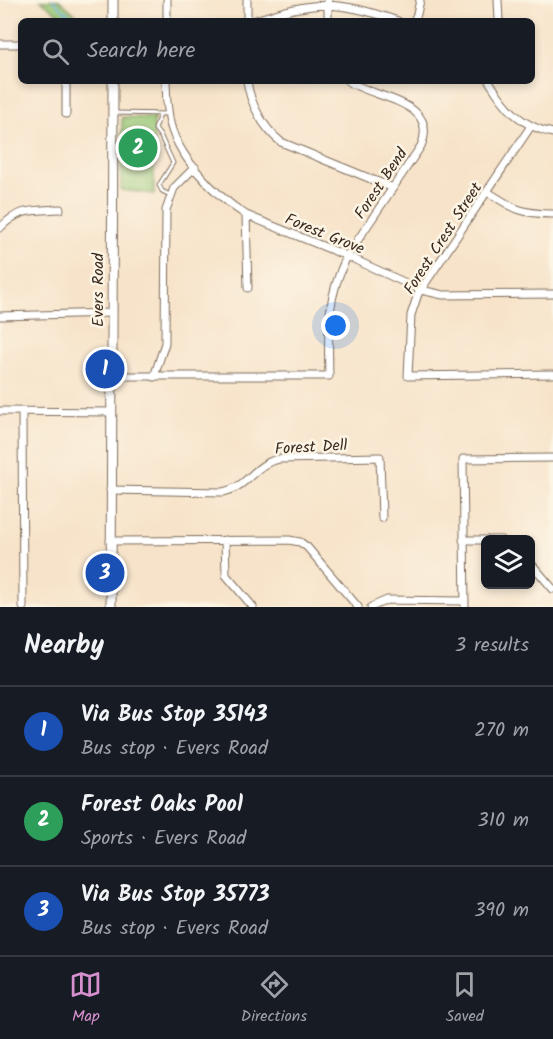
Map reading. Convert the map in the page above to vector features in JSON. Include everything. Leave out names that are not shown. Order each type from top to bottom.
[{"type":"main road","points":[[113,0],[113,18]]},
{"type":"main road","name":"Evers Road","points":[[111,607],[113,84]]},
{"type":"street","points":[[167,0],[167,18]]},
{"type":"street","points":[[247,0],[247,18]]},
{"type":"street","points":[[415,18],[420,0]]},
{"type":"street","points":[[498,0],[499,18]]},
{"type":"street","points":[[263,18],[300,6],[328,2],[351,5],[389,18]]},
{"type":"street","points":[[328,2],[328,18]]},
{"type":"street","points":[[0,44],[18,44]]},
{"type":"street","points":[[66,84],[66,114]]},
{"type":"street","name":"Forest Grove","points":[[166,84],[168,114],[175,138],[195,167],[222,198],[246,215],[347,256],[421,290],[443,295],[553,294]]},
{"type":"street","points":[[248,84],[250,94],[264,122],[281,142],[393,188]]},
{"type":"street","name":"Forest Bend","points":[[154,376],[329,376],[328,318],[339,273],[347,256],[421,146],[425,136],[425,125],[422,118],[409,107],[355,84]]},
{"type":"street","points":[[491,84],[510,111],[531,126],[553,133]]},
{"type":"street","name":"Forest Crest Street","points":[[531,126],[421,290],[411,315],[408,376],[553,374]]},
{"type":"street","points":[[111,376],[154,376],[165,343],[166,210],[170,195],[177,183],[195,167]]},
{"type":"street","points":[[488,192],[517,210],[529,214],[553,214]]},
{"type":"street","points":[[0,228],[15,214],[60,209]]},
{"type":"street","points":[[246,215],[248,288]]},
{"type":"street","points":[[0,316],[112,313]]},
{"type":"street","points":[[0,411],[111,412]]},
{"type":"street","points":[[21,411],[23,607]]},
{"type":"street","name":"Forest Dell","points":[[110,490],[223,492],[234,490],[242,485],[269,460],[380,457],[382,518]]},
{"type":"street","points":[[371,607],[387,600],[465,604],[463,459],[553,458]]},
{"type":"street","points":[[225,540],[226,575],[253,607]]},
{"type":"street","points":[[110,541],[289,540],[300,542],[307,547],[358,607]]},
{"type":"street","points":[[463,540],[481,540]]},
{"type":"street","points":[[535,567],[553,589]]},
{"type":"lane","points":[[113,113],[168,114]]},
{"type":"lane","points":[[160,114],[155,129],[173,163],[159,185],[162,191],[170,195]]},
{"type":"green space","points":[[41,0],[59,0],[80,18],[63,18]]},
{"type":"green space","points":[[122,117],[154,118],[154,194],[121,190]]},
{"type":"water","points":[[124,138],[142,138],[142,145],[136,146],[136,159],[125,159]]},
{"type":"waterway","points":[[53,0],[73,18]]},
{"type":"place","name":"Forest Oaks Pool","points":[[138,148]]},
{"type":"place","name":"Via Bus Stop 35143","points":[[105,369]]},
{"type":"place","name":"Via Bus Stop 35773","points":[[105,573]]}]
